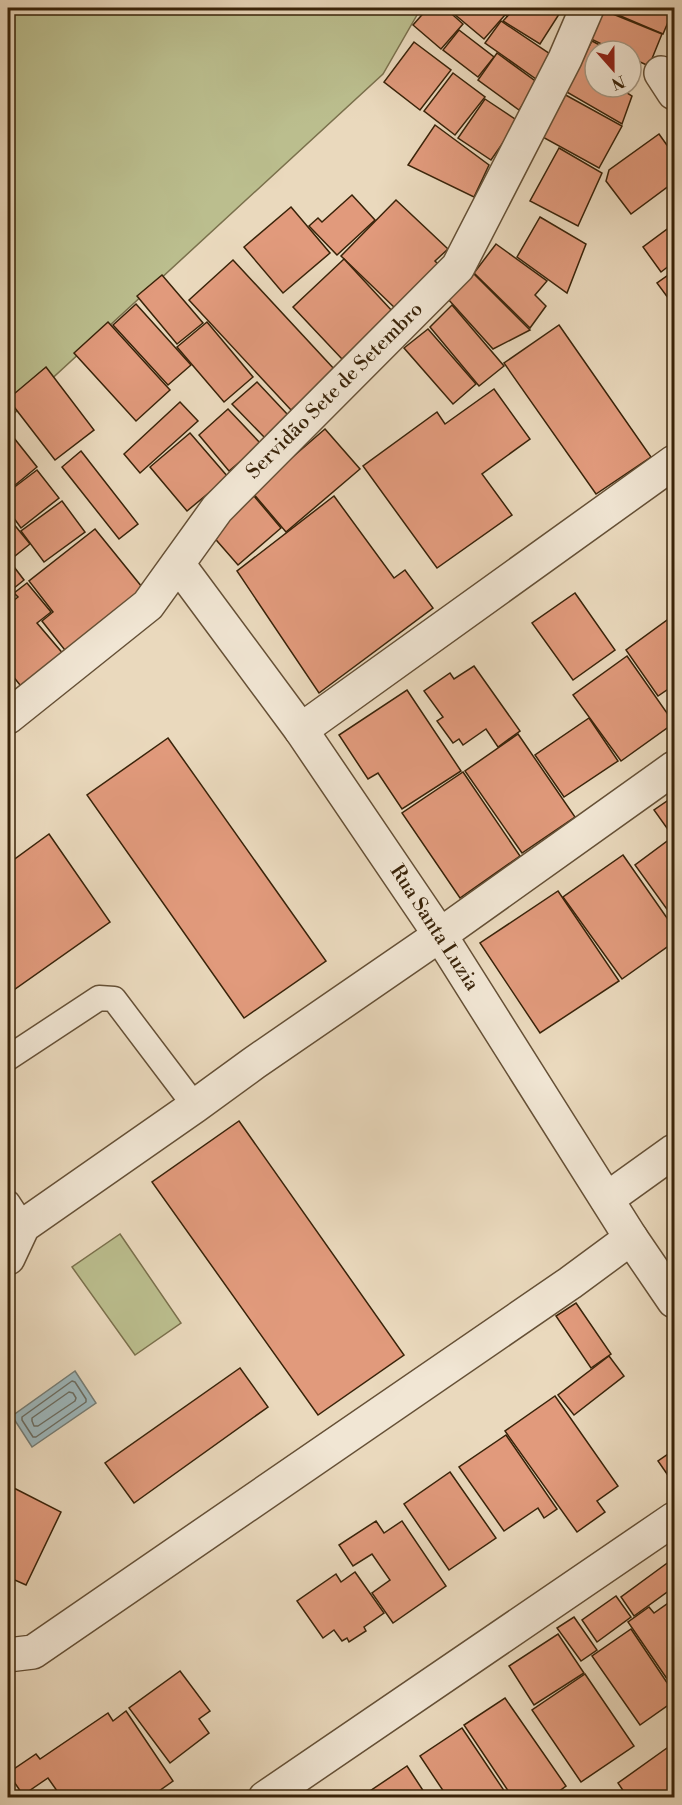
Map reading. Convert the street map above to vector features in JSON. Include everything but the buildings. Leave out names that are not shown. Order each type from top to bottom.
[{"type":"street","name":"Servidão Sete de Setembro","points":[[8,717],[148,605],[217,509],[458,267],[565,59],[587,8]]},
{"type":"street","points":[[301,730],[675,462]]},
{"type":"street","name":"Rua Santa Luzia","points":[[178,564],[301,730],[440,935],[632,1238],[675,1301]]},
{"type":"street","points":[[8,1258],[15,1214],[195,1106],[675,768]]},
{"type":"street","points":[[607,1199],[675,1151]]},
{"type":"street","points":[[8,1655],[33,1652],[632,1238]]},
{"type":"street","points":[[265,1797],[675,1519]]},
{"type":"lane","points":[[8,1058],[99,998],[114,999],[195,1106]]},
{"type":"green space","points":[[8,8],[421,8],[383,74],[8,419]]},
{"type":"green space","points":[[120,1234],[181,1323],[135,1355],[72,1267]]},
{"type":"water","points":[[75,1371],[96,1403],[32,1447],[12,1416]]}]
